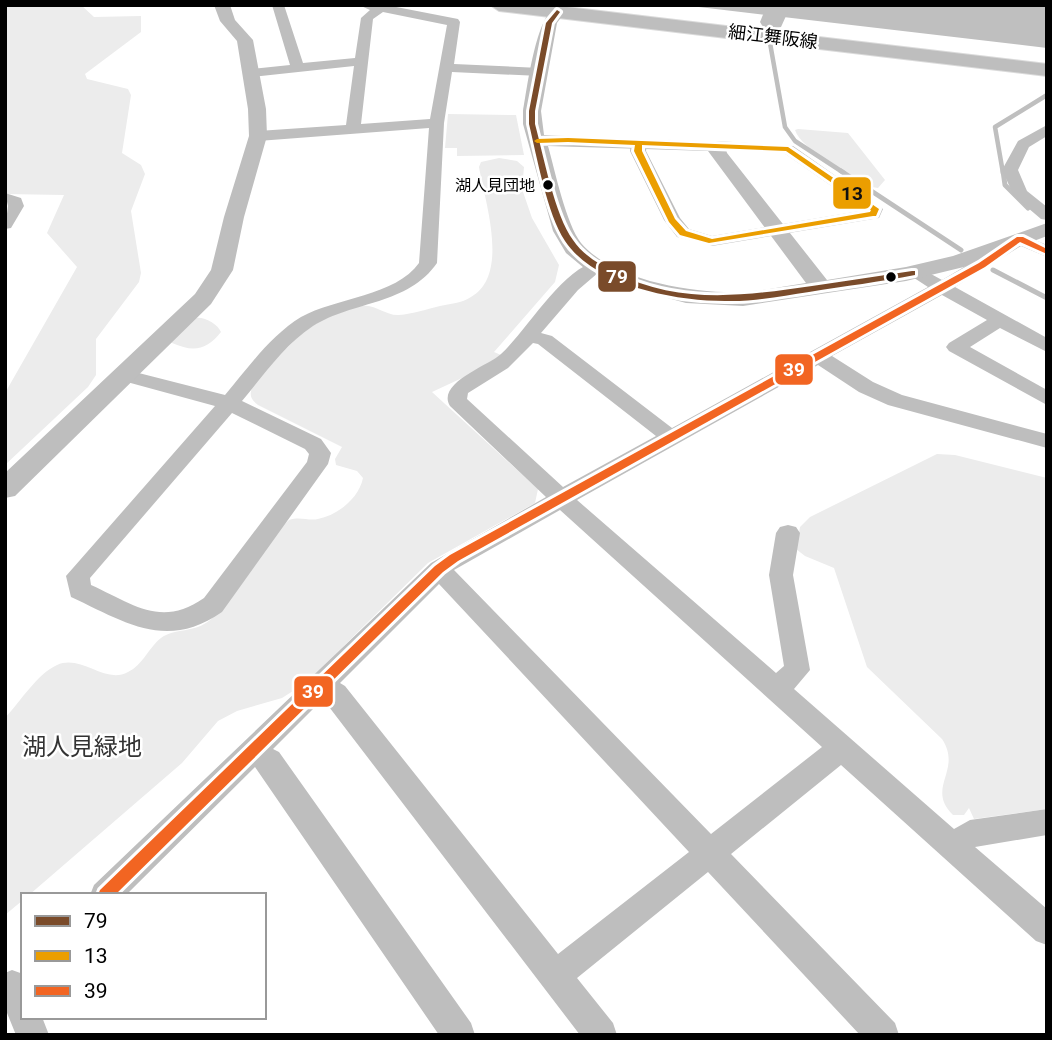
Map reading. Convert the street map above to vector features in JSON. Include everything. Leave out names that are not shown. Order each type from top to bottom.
[{"type":"main road","name":"細江舞阪線","points":[[499,5],[1047,70]]},
{"type":"street","points":[[5,489],[203,299],[218,279],[258,136],[245,40],[228,21],[222,5]]},
{"type":"street","points":[[278,5],[298,68]]},
{"type":"street","points":[[123,375],[229,403],[313,444],[320,453],[317,464],[213,605],[201,616],[185,623],[168,625],[153,622],[80,590],[78,576],[229,403],[296,329],[320,315],[404,285],[424,271],[428,263],[437,123],[454,22],[373,7],[367,18],[353,129]]},
{"type":"street","points":[[557,12],[549,23],[532,117],[537,141],[563,231],[574,248],[597,266],[632,282],[705,298],[743,299],[914,272],[960,261],[1047,229]]},
{"type":"street","points":[[251,73],[361,61]]},
{"type":"street","points":[[446,68],[540,72]]},
{"type":"street","points":[[258,136],[437,123]]},
{"type":"street","points":[[1047,129],[1023,144],[1010,170],[1020,193],[1047,215]]},
{"type":"street","points":[[537,141],[639,143],[788,149],[875,209],[873,214],[712,241],[683,233],[666,208],[638,151],[639,143]]},
{"type":"street","points":[[717,146],[718,155],[821,287]]},
{"type":"street","points":[[5,198],[15,201],[16,205],[5,224]]},
{"type":"street","points":[[1020,239],[1047,253]]},
{"type":"street","points":[[107,893],[439,569],[941,287],[1020,239]]},
{"type":"street","points":[[597,266],[580,276],[503,363],[466,383],[458,391],[457,401],[562,499],[1047,930]]},
{"type":"street","points":[[914,272],[1047,346]]},
{"type":"street","points":[[1000,320],[956,347],[1047,399]]},
{"type":"street","points":[[529,335],[545,340],[671,438]]},
{"type":"street","points":[[818,356],[866,387],[895,400],[1047,441]]},
{"type":"street","points":[[776,689],[797,670],[781,575],[788,533]]},
{"type":"street","points":[[439,569],[883,1035]]},
{"type":"street","points":[[321,684],[336,694],[601,1035]]},
{"type":"street","points":[[555,976],[842,748]]},
{"type":"street","points":[[254,750],[269,761],[459,1035]]},
{"type":"street","points":[[954,848],[970,833],[1047,822]]},
{"type":"street","points":[[26,1019],[33,1035]]},
{"type":"green space","points":[[5,5],[81,5],[94,17],[141,16],[141,32],[85,74],[87,79],[128,89],[131,95],[122,153],[141,165],[145,174],[131,211],[141,273],[139,282],[96,339],[96,375],[88,387],[5,465],[5,393],[77,267],[47,233],[64,195],[5,194]]},
{"type":"green space","points":[[448,114],[516,115],[524,155],[457,156],[457,148],[445,148]]},
{"type":"green space","points":[[795,130],[848,133],[885,180],[878,188],[872,187],[841,169],[807,146],[799,138]]},
{"type":"green space","name":"湖人見緑地","points":[[499,158],[517,161],[524,167],[522,189],[532,218],[559,265],[555,282],[494,352],[501,355],[475,372],[432,392],[538,489],[535,503],[428,563],[307,682],[282,698],[237,711],[218,721],[182,763],[31,893],[21,893],[21,902],[5,915],[5,718],[36,682],[57,665],[75,663],[111,675],[119,675],[133,669],[161,638],[198,627],[222,609],[268,544],[289,520],[326,517],[340,510],[352,499],[363,478],[357,471],[336,465],[335,459],[342,447],[258,405],[251,396],[253,385],[301,335],[329,316],[363,306],[394,315],[409,314],[464,301],[483,287],[490,272],[492,237],[479,167],[481,162]]},
{"type":"green space","points":[[195,318],[210,321],[221,332],[210,343],[199,348],[186,348],[172,343],[171,341]]},
{"type":"green space","points":[[937,454],[955,455],[1047,478],[1047,809],[974,819],[969,808],[964,815],[953,815],[942,796],[949,760],[942,739],[867,667],[834,568],[805,556],[796,549],[800,527],[810,517]]},
{"type":"shaded area","points":[[682,5],[1047,5],[1047,48]]},
{"type":"waterway","points":[[772,22],[779,5]]},
{"type":"waterway","points":[[770,43],[785,127],[795,141],[844,173]]},
{"type":"waterway","points":[[1003,173],[995,127],[1047,95]]},
{"type":"waterway","points":[[841,171],[961,250]]},
{"type":"waterway","points":[[1003,171],[1005,185],[1028,208]]},
{"type":"waterway","points":[[993,270],[1047,298]]},
{"type":"transit line","name":"79","points":[[557,12],[549,23],[532,111],[532,124],[558,218],[569,241],[582,255],[599,267],[640,285],[685,296],[707,298],[758,297],[912,273]]},
{"type":"transit line","name":"13","points":[[537,141],[568,140],[788,149],[875,209],[873,214],[712,241],[683,233],[672,220],[638,151],[639,143]]},
{"type":"transit line","name":"39","points":[[107,893],[439,569],[454,558],[982,265],[1020,239],[1047,252]]},
{"type":"place","name":"湖人見団地","points":[[548,185]]}]
